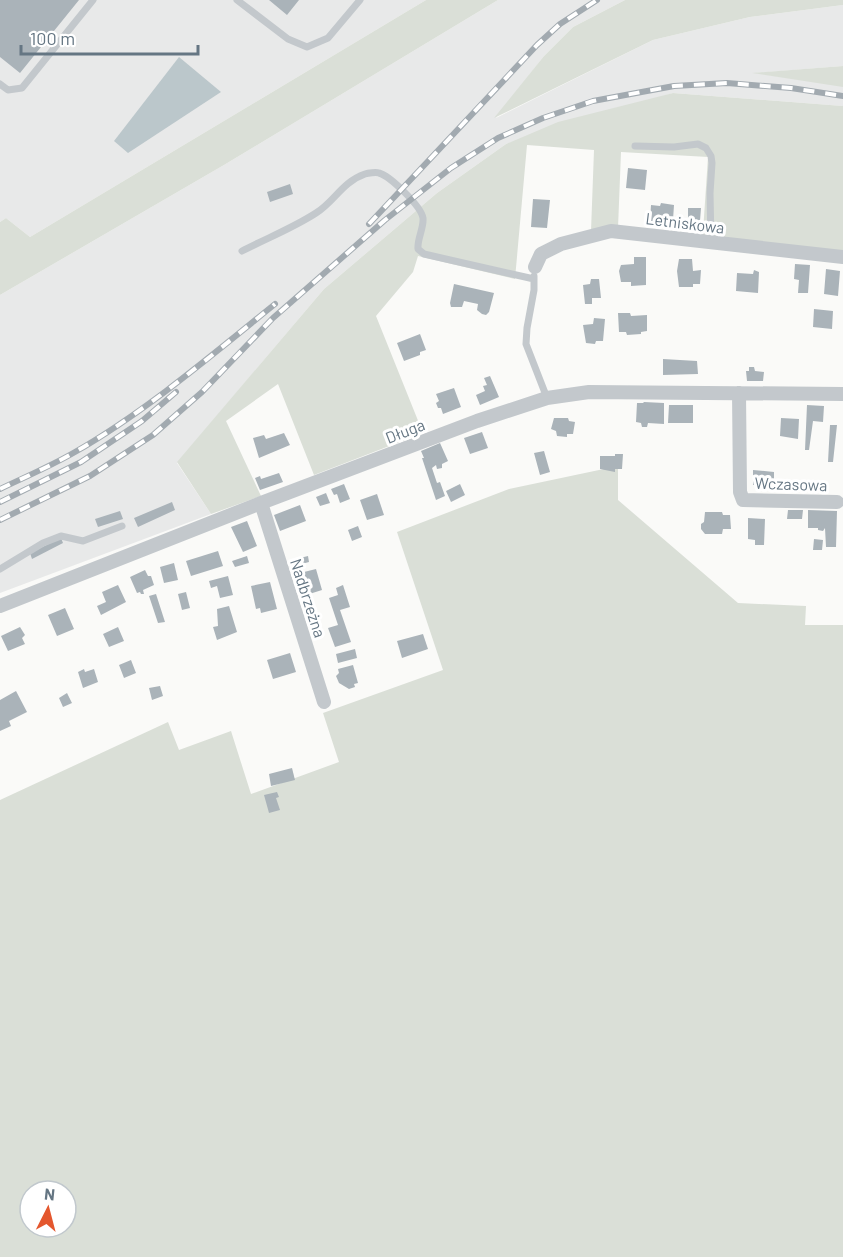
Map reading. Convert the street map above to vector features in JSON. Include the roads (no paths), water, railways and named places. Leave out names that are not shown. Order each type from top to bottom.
[{"type":"street","name":"Letniskowa","points":[[534,273],[541,254],[561,244],[603,232],[654,235],[843,257]]},
{"type":"street","name":"Długa","points":[[0,606],[261,503],[547,398],[589,392],[843,394]]},
{"type":"street","name":"Wczasowa","points":[[739,393],[740,492],[743,500],[837,502]]},
{"type":"street","name":"Nadbrzeżna","points":[[261,503],[324,702]]},
{"type":"lane","points":[[0,84],[8,90],[22,88],[93,0]]},
{"type":"lane","points":[[237,0],[288,39],[307,47],[328,38],[360,0]]},
{"type":"lane","points":[[635,146],[674,147],[698,144],[706,148],[712,163],[711,243]]},
{"type":"lane","points":[[242,251],[315,213],[331,202],[342,186],[366,173],[379,173],[394,183],[416,204],[423,218],[417,241],[418,249],[424,254],[534,273],[534,290],[526,344],[547,398]]},
{"type":"lane","points":[[0,569],[43,543],[61,536],[83,541],[122,526]]},
{"type":"railway","points":[[369,224],[537,45],[560,24],[597,0]]},
{"type":"railway","points":[[0,520],[90,476],[153,435],[202,392],[273,318],[385,220],[451,168],[498,138],[543,118],[593,101],[674,86],[727,83],[791,88],[843,96]]},
{"type":"railway","points":[[0,489],[66,457],[127,419],[178,382],[275,304]]},
{"type":"railway","points":[[0,502],[81,462],[142,421],[176,392]]}]
